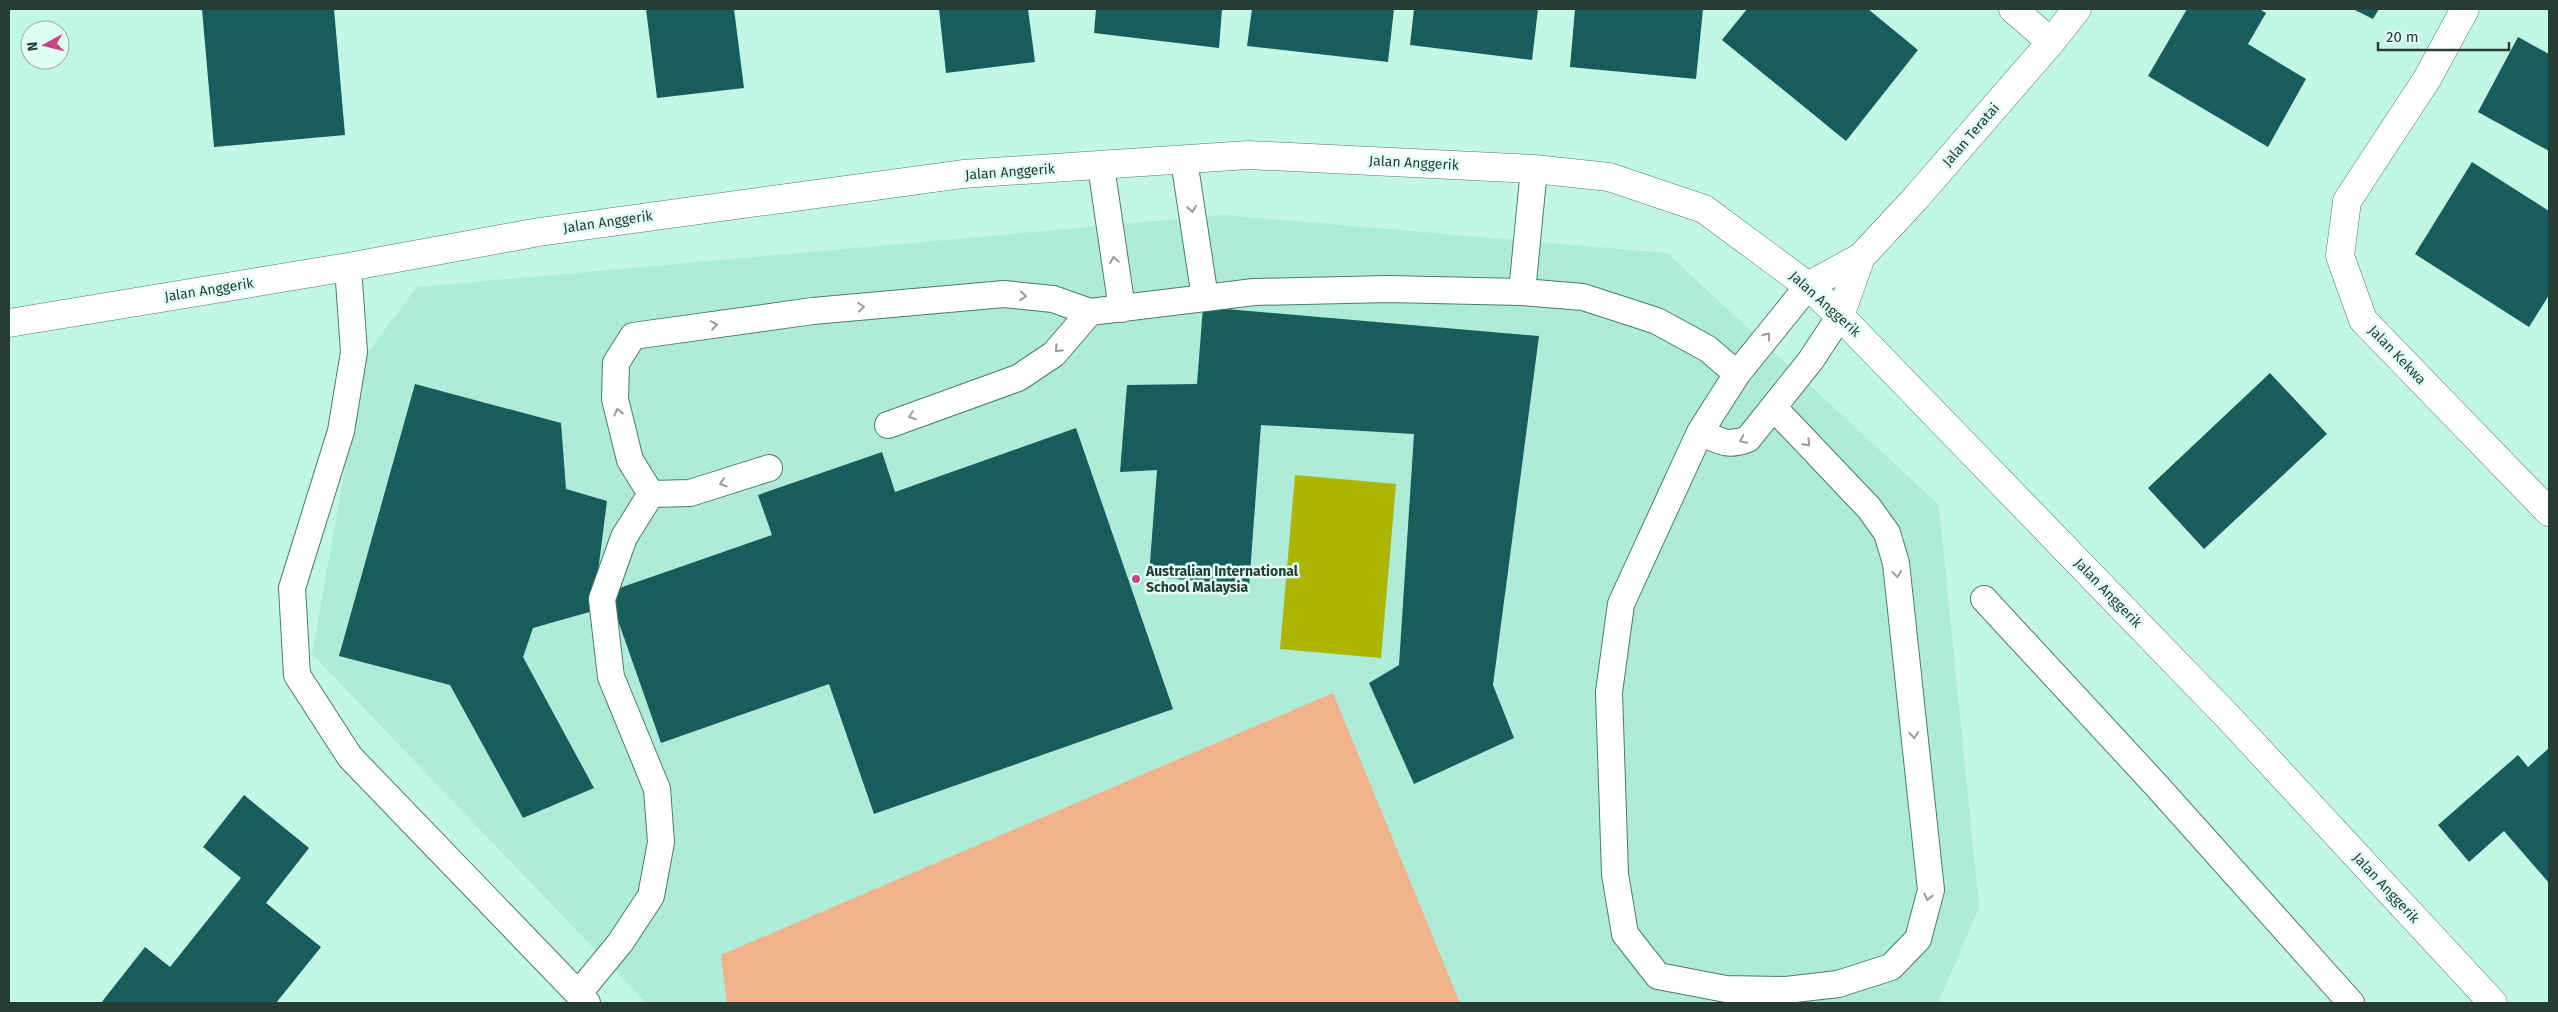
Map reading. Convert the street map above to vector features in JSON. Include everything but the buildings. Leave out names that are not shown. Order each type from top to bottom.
[{"type":"street","points":[[2013,9],[2051,42]]},
{"type":"street","name":"Jalan Teratai","points":[[1808,286],[1861,257],[2051,42],[2077,9]]},
{"type":"street","name":"Jalan Kekwa","points":[[2465,9],[2427,80],[2347,201],[2340,256],[2363,320],[2549,512]]},
{"type":"street","name":"Jalan Anggerik","points":[[9,323],[348,267],[538,232],[963,174],[1248,156],[1534,169],[1609,177],[1704,209],[1808,286],[1840,316],[2231,720],[2493,1003]]},
{"type":"street","name":"Jalan Teratai","points":[[1840,316],[1861,257]]},
{"type":"lane","points":[[1184,160],[1205,298]]},
{"type":"lane","points":[[1101,166],[1122,308]]},
{"type":"lane","points":[[1522,292],[1534,169]]},
{"type":"lane","points":[[348,267],[354,352],[341,431],[292,588],[297,675],[350,757],[582,999],[651,896],[662,842],[656,790],[611,677],[602,598],[624,536],[651,494]]},
{"type":"lane","points":[[1774,408],[1869,508],[1888,533],[1896,563],[1930,890],[1918,939],[1890,967],[1838,984],[1786,990],[1726,989],[1658,976],[1625,934],[1615,874],[1608,692],[1621,604],[1700,432],[1737,374],[1808,286]]},
{"type":"lane","points":[[651,494],[630,460],[615,399],[616,362],[633,336],[813,311],[1004,294],[1054,299],[1090,312],[1254,292],[1388,289],[1522,292],[1583,297],[1657,321],[1708,349],[1737,374]]},
{"type":"lane","points":[[888,425],[1018,378],[1054,354],[1090,312]]},
{"type":"lane","points":[[1700,432],[1722,443],[1736,444],[1748,439],[1811,360],[1840,316]]},
{"type":"lane","points":[[651,494],[690,493],[769,468]]},
{"type":"lane","points":[[1984,599],[2156,785],[2351,1003]]},
{"type":"shaded area","name":"Australian International School Malaysia","points":[[1225,215],[1667,253],[1939,505],[1979,908],[1938,1003],[646,1003],[312,654],[365,356],[417,287]]},
{"type":"shaded area","points":[[1295,475],[1396,484],[1381,658],[1280,649]]},
{"type":"shaded area","points":[[1333,693],[1460,1003],[727,1003],[721,955]]},
{"type":"place","name":"Australian International School Malaysia","points":[[1136,579]]}]
